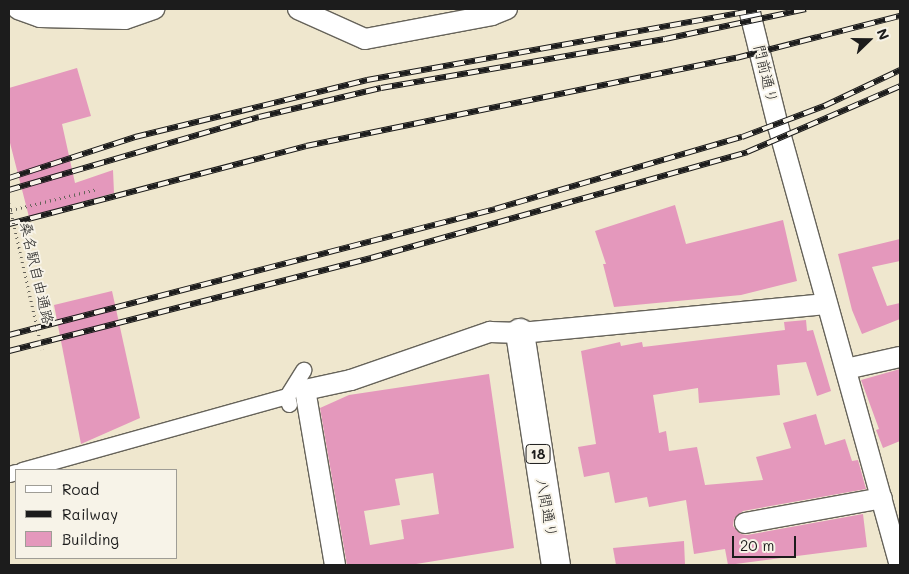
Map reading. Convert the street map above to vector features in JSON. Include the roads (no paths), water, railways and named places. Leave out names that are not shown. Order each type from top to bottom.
[{"type":"main road","name":"八間通り","points":[[520,333],[556,565]]},
{"type":"street","points":[[18,9],[40,16],[125,19],[154,9]]},
{"type":"street","points":[[298,9],[365,39],[492,15],[507,9]]},
{"type":"street","name":"門前通り","points":[[749,9],[782,139],[900,565]]},
{"type":"street","points":[[335,565],[305,390],[351,380],[490,332],[520,333],[827,304]]},
{"type":"street","points":[[846,368],[900,357]]},
{"type":"street","points":[[26,469],[288,400],[303,370]]},
{"type":"street","points":[[745,523],[882,498]]},
{"type":"railway","points":[[9,178],[135,137],[367,80],[761,9]]},
{"type":"railway","points":[[9,190],[259,117],[381,88],[665,39],[806,9]]},
{"type":"railway","points":[[9,224],[306,146],[736,58],[900,16]]},
{"type":"railway","points":[[9,335],[495,209],[742,137],[824,106],[900,70]]},
{"type":"railway","points":[[9,351],[371,258],[747,152],[900,86]]}]
